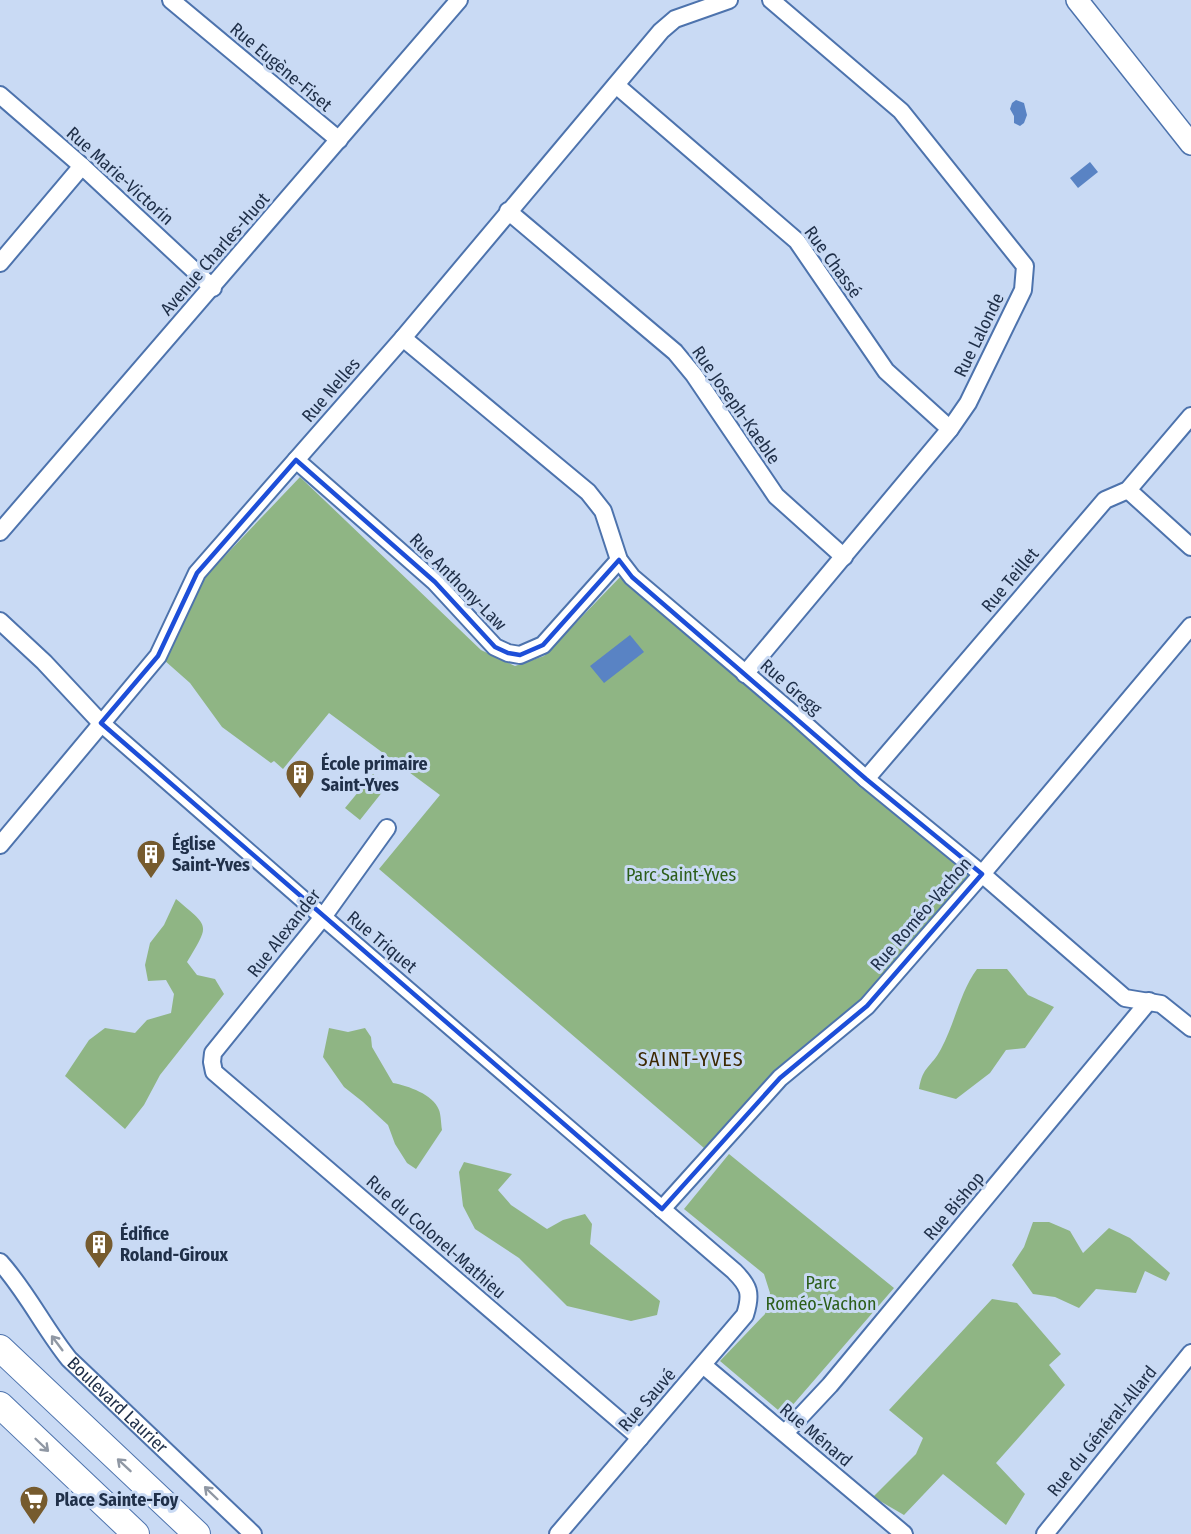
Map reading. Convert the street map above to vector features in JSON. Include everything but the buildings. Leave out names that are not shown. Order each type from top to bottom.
[{"type":"main road","points":[[0,1348],[197,1534]]},
{"type":"main road","points":[[0,1405],[136,1534]]},
{"type":"street","name":"Rue Eugène-Fiset","points":[[171,0],[339,140]]},
{"type":"street","name":"Rue Nelles","points":[[0,844],[158,657],[197,573],[402,338],[661,31],[675,19],[729,0]]},
{"type":"street","name":"Rue Lalonde","points":[[745,674],[950,429],[968,403],[1023,290],[1025,266],[901,111],[771,0]]},
{"type":"street","points":[[1077,0],[1191,144]]},
{"type":"street","name":"Avenue Charles-Huot","points":[[0,532],[213,288],[453,2]]},
{"type":"street","name":"Rue Chassé","points":[[616,85],[797,241],[886,371],[950,429]]},
{"type":"street","name":"Rue Marie-Victorin","points":[[0,95],[82,166],[213,288]]},
{"type":"street","points":[[0,263],[82,166]]},
{"type":"street","name":"Rue Joseph-Kaeble","points":[[508,211],[675,352],[694,375],[776,496],[844,557]]},
{"type":"street","name":"Rue Gregg","points":[[402,338],[588,492],[603,511],[619,560],[632,577],[1125,998],[1161,1004],[1191,1028]]},
{"type":"street","name":"Rue Teillet","points":[[866,779],[1105,500],[1128,490],[1191,416]]},
{"type":"street","name":"Rue Anthony-Law","points":[[296,460],[435,582],[495,647],[508,653],[520,655],[543,645],[619,560]]},
{"type":"street","points":[[1128,490],[1191,547]]},
{"type":"street","name":"Rue Triquet","points":[[0,621],[44,662],[101,723],[323,918],[735,1270],[747,1284]]},
{"type":"street","name":"Rue Roméo-Vachon","points":[[662,1209],[780,1078],[867,1006],[982,874],[1191,626]]},
{"type":"street","name":"Rue Alexander","points":[[212,1062],[213,1053],[323,918],[387,828]]},
{"type":"street","name":"Rue Bishop","points":[[785,1433],[830,1385],[1149,1001]]},
{"type":"street","name":"Rue du Colonel-Mathieu","points":[[212,1062],[214,1072],[640,1438]]},
{"type":"street","name":"Boulevard Laurier","points":[[0,1262],[18,1282],[46,1328],[69,1359],[253,1534]]},
{"type":"street","name":"Rue Sauvé","points":[[558,1534],[745,1315],[749,1302],[747,1284]]},
{"type":"street","name":"Rue du Général-Allard","points":[[1045,1534],[1191,1353]]},
{"type":"street","name":"Rue Ménard","points":[[703,1365],[904,1534]]},
{"type":"highlighted area","points":[[296,460],[435,582],[495,647],[508,653],[520,655],[543,645],[619,560],[632,577],[866,779],[982,874],[867,1006],[780,1078],[662,1209],[101,723],[158,656],[197,573]]},
{"type":"green space","name":"Parc Saint-Yves","points":[[300,477],[481,650],[515,666],[544,656],[623,574],[976,876],[877,992],[775,1074],[704,1148],[379,869],[440,795],[329,713],[283,769],[274,761],[271,763],[222,727],[190,683],[164,660],[203,579]]},
{"type":"green space","points":[[373,774],[387,786],[360,820],[345,808]]},
{"type":"green space","points":[[176,899],[200,921],[203,927],[200,940],[187,962],[197,975],[215,979],[224,994],[160,1075],[144,1105],[125,1129],[65,1076],[89,1040],[105,1028],[135,1033],[147,1020],[171,1013],[174,994],[166,980],[148,981],[145,965],[150,943],[164,925]]},
{"type":"green space","points":[[977,969],[1007,969],[1028,995],[1054,1007],[1025,1048],[1006,1050],[990,1073],[956,1099],[919,1089],[923,1075],[941,1049],[966,988]]},
{"type":"green space","points":[[329,1028],[348,1032],[365,1028],[371,1037],[372,1047],[393,1083],[426,1095],[436,1104],[440,1112],[442,1130],[416,1169],[407,1163],[395,1144],[388,1125],[344,1087],[323,1057]]},
{"type":"green space","name":"Parc Roméo-Vachon","points":[[729,1154],[894,1288],[784,1415],[720,1361],[765,1314],[770,1293],[764,1274],[684,1209]]},
{"type":"green space","points":[[464,1162],[512,1174],[498,1190],[511,1205],[547,1229],[563,1220],[585,1214],[592,1224],[590,1244],[660,1301],[657,1315],[631,1321],[567,1306],[519,1258],[475,1229],[463,1206],[459,1172]]},
{"type":"green space","points":[[1033,1222],[1049,1222],[1070,1231],[1083,1253],[1109,1228],[1130,1238],[1170,1273],[1166,1281],[1145,1271],[1136,1293],[1096,1289],[1079,1308],[1055,1297],[1033,1294],[1012,1265],[1024,1247]]},
{"type":"green space","points":[[992,1299],[1017,1303],[1061,1354],[1049,1365],[1065,1385],[996,1463],[1025,1494],[1006,1525],[943,1474],[904,1515],[873,1497],[916,1454],[923,1438],[889,1410]]},
{"type":"water","points":[[1016,100],[1024,103],[1027,115],[1020,126],[1014,123],[1014,116],[1010,109]]},
{"type":"water","points":[[1090,162],[1098,172],[1078,188],[1070,178]]},
{"type":"water","points":[[630,635],[644,652],[604,683],[590,666]]},
{"type":"place","name":"École primaire Saint-Yves","points":[[300,800]]},
{"type":"place","name":"Église Saint-Yves","points":[[151,880]]},
{"type":"place","name":"Édifice Roland-Giroux","points":[[99,1270]]},
{"type":"place","name":"Place Sainte-Foy","points":[[34,1526]]},
{"type":"district","name":"SAINT-YVES","points":[[691,1059]]}]
